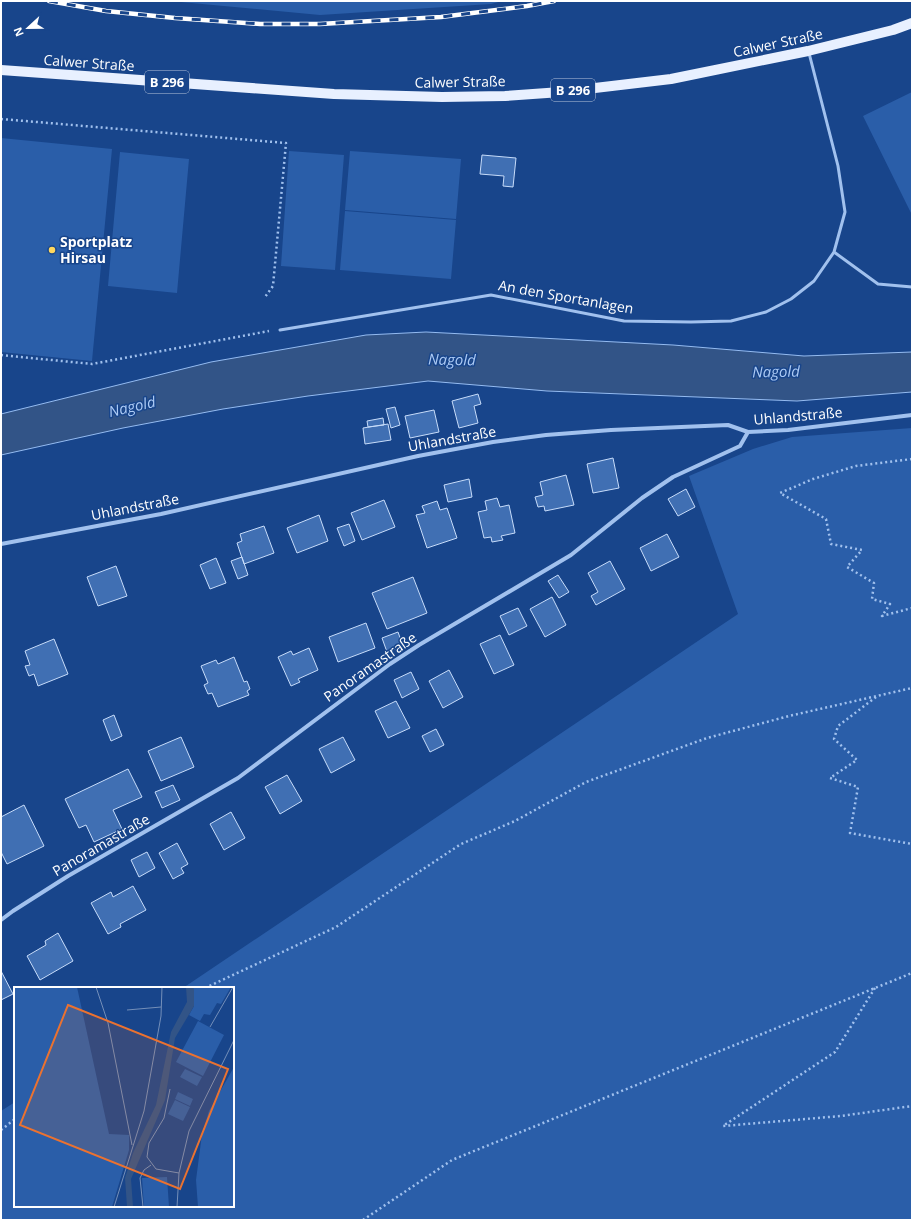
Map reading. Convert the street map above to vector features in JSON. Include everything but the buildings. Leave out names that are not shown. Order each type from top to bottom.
[{"type":"main road","name":"Calwer Straße","points":[[1,70],[334,94],[442,97],[497,96],[561,92],[671,79],[808,51],[893,30],[912,23]]},
{"type":"street","name":"Uhlandstraße","points":[[1,544],[161,514],[418,456],[493,442],[561,433],[728,425],[748,432],[788,430],[912,415]]},
{"type":"street","name":"Panoramastraße","points":[[1,920],[68,876],[238,778],[390,664],[419,645],[571,555],[642,498],[673,477],[740,446],[748,432]]},
{"type":"lane","name":"An den Sportanlagen","points":[[280,330],[491,294],[624,321],[731,321],[766,312],[791,299],[814,281],[834,252],[845,212],[838,166],[808,51]]},
{"type":"lane","points":[[834,252],[878,284],[912,287]]},
{"type":"path","points":[[1,119],[286,144],[273,286],[265,297]]},
{"type":"path","points":[[1,355],[92,364],[280,330]]},
{"type":"path","points":[[912,459],[856,466],[813,478],[780,493],[826,519],[831,544],[862,550],[847,567],[874,583],[872,599],[890,604],[882,616],[912,608]]},
{"type":"path","points":[[207,987],[336,927],[461,844],[515,821],[586,782],[707,738],[912,688]]},
{"type":"path","points":[[879,695],[838,726],[834,739],[857,760],[830,778],[858,787],[850,833],[912,844]]},
{"type":"path","points":[[363,1220],[452,1160],[911,973]]},
{"type":"path","points":[[875,988],[835,1052],[723,1126],[841,1116],[912,1106]]},
{"type":"path","points":[[1,1130],[14,1120]]},
{"type":"shaded area","points":[[170,1],[502,1],[491,4],[320,15]]},
{"type":"shaded area","points":[[912,92],[912,215],[863,116]]},
{"type":"shaded area","name":"Sportplatz Hirsau","points":[[1,138],[112,149],[92,361],[1,352]]},
{"type":"shaded area","points":[[289,151],[344,155],[335,270],[281,266]]},
{"type":"shaded area","points":[[350,151],[461,159],[456,219],[345,210]]},
{"type":"shaded area","points":[[120,152],[189,159],[177,293],[108,286]]},
{"type":"shaded area","points":[[345,211],[456,220],[451,279],[340,270]]},
{"type":"shaded area","points":[[912,428],[912,1220],[1,1220],[1,1111],[14,1103],[14,1207],[234,1207],[234,987],[184,987],[738,614],[689,476],[753,449],[792,437]]},
{"type":"water","name":"Nagold","points":[[426,332],[673,345],[804,356],[912,352],[912,392],[797,401],[547,391],[428,381],[308,396],[223,409],[123,428],[1,455],[1,414],[211,362],[366,335]]},
{"type":"railway","points":[[49,1],[106,11],[260,24],[320,24],[441,17],[554,1]]},
{"type":"place","name":"Sportplatz Hirsau","points":[[52,250]]}]
